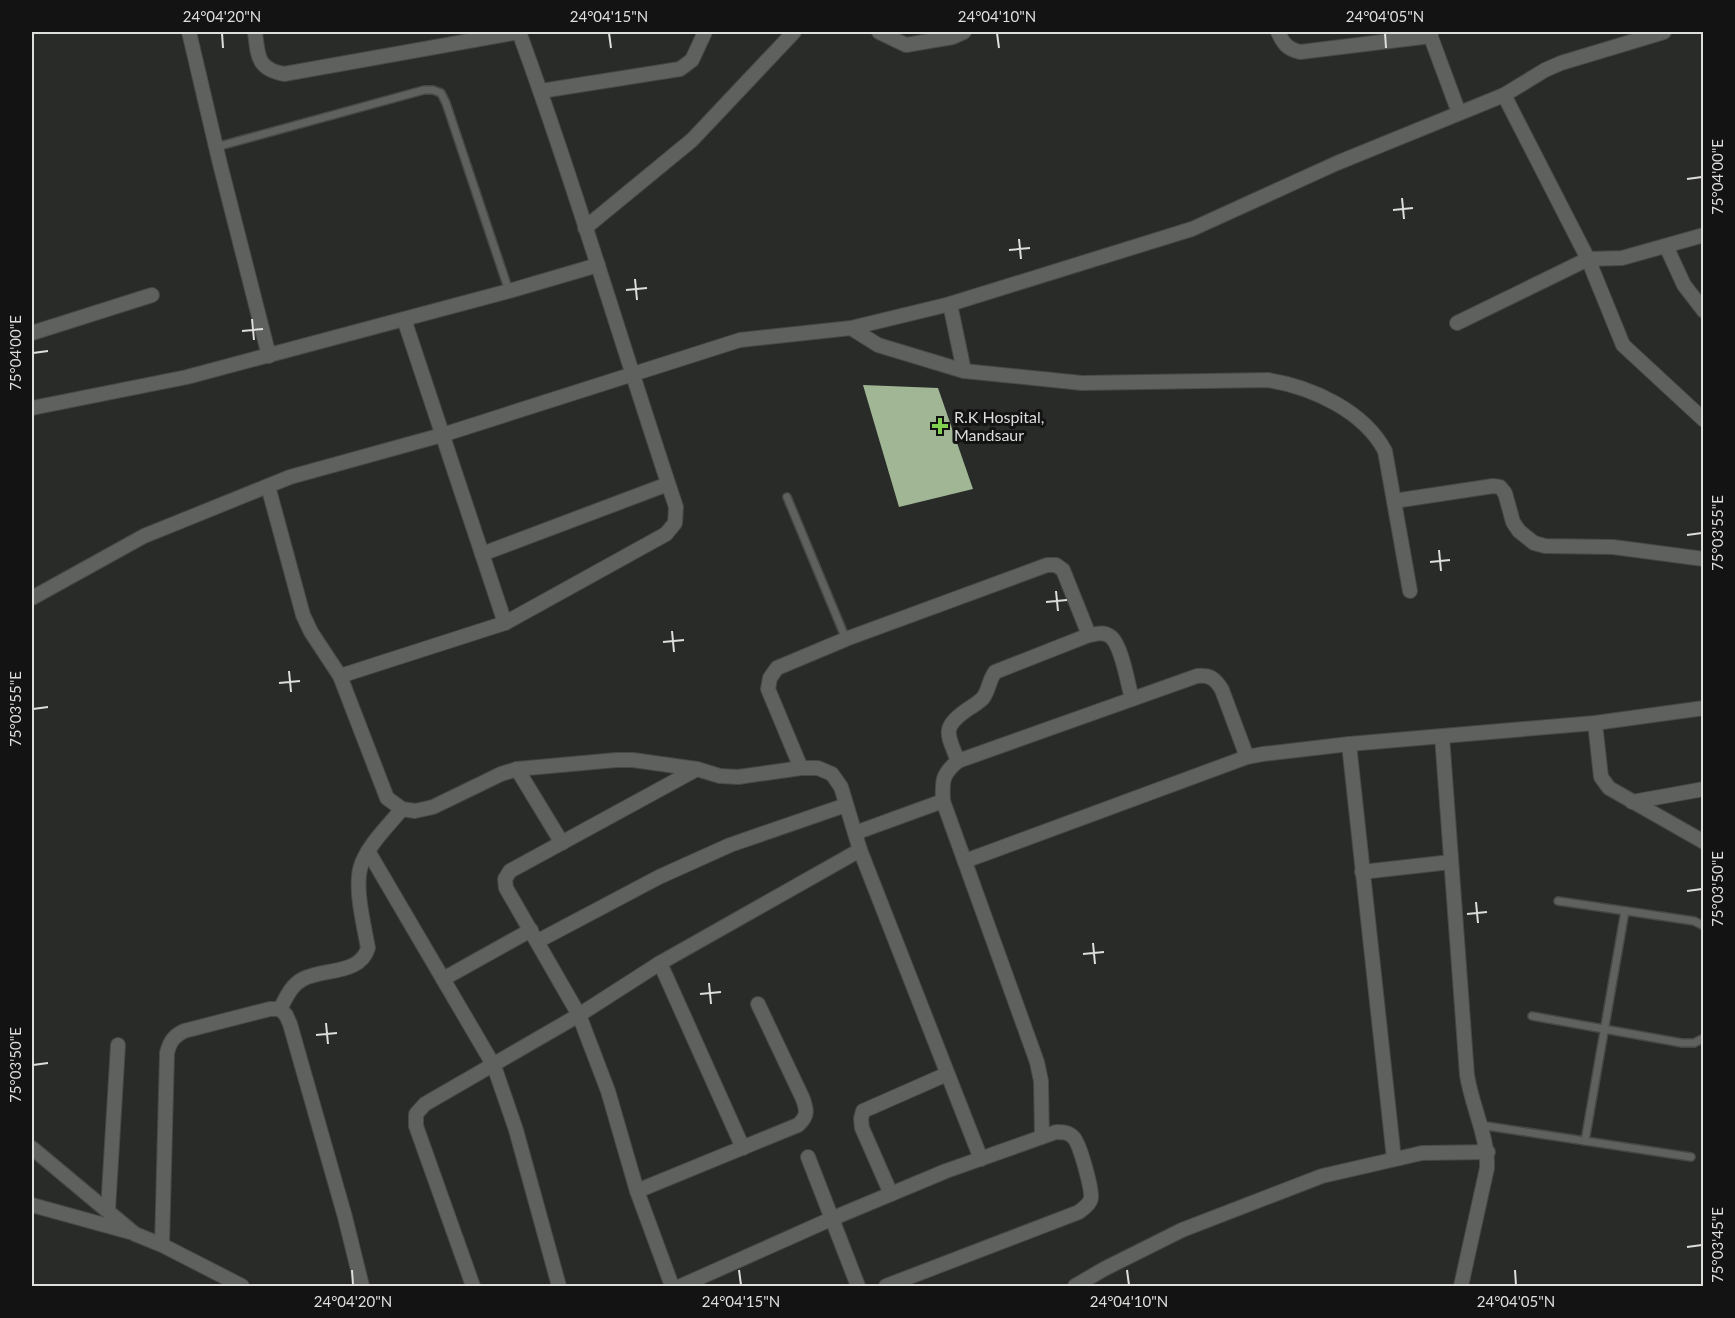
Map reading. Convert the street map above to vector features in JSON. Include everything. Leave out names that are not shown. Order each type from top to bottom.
[{"type":"street","points":[[189,32],[269,356]]},
{"type":"street","points":[[255,32],[262,63],[270,71],[284,74],[519,32],[541,91],[676,507],[675,523],[666,534],[505,623],[340,676]]},
{"type":"street","points":[[541,91],[680,69],[692,60],[705,32]]},
{"type":"street","points":[[585,228],[692,140],[794,32]]},
{"type":"street","points":[[879,32],[906,45],[953,37],[964,32]]},
{"type":"street","points":[[1278,32],[1289,50],[1300,52],[1430,34],[1459,113]]},
{"type":"street","points":[[32,598],[144,536],[290,477],[442,435],[740,340],[851,328],[950,304],[1207,223],[1337,163],[1504,94],[1561,63],[1664,32]]},
{"type":"street","points":[[1504,94],[1588,260],[1623,345],[1704,420]]},
{"type":"street","points":[[1457,323],[1588,260],[1622,258],[1704,235]]},
{"type":"street","points":[[1666,246],[1684,285],[1704,311]]},
{"type":"street","points":[[32,408],[187,377],[598,265]]},
{"type":"street","points":[[32,333],[153,295]]},
{"type":"street","points":[[950,304],[964,371]]},
{"type":"street","points":[[405,319],[505,623]]},
{"type":"street","points":[[851,328],[878,345],[964,371],[1082,383],[1268,380],[1285,383],[1335,403],[1352,413],[1377,437],[1385,451],[1410,591]]},
{"type":"street","points":[[482,554],[668,484]]},
{"type":"street","points":[[268,486],[303,615],[311,632],[340,676],[387,798],[402,809],[415,811],[433,807],[501,774],[517,769],[616,760],[633,760],[697,769],[720,776],[738,777],[801,768],[818,768],[832,774],[841,788],[860,850],[981,1159]]},
{"type":"street","points":[[1394,501],[1493,486],[1500,487],[1505,493],[1513,522],[1519,531],[1533,543],[1545,546],[1613,547],[1704,559]]},
{"type":"street","points":[[801,768],[768,689],[770,678],[777,668],[846,639],[1047,565],[1063,570],[1089,635]]},
{"type":"street","points":[[958,761],[949,737],[949,726],[954,719],[982,699],[989,680],[995,672],[1089,635],[1101,632],[1111,636],[1117,645],[1132,699]]},
{"type":"street","points":[[1042,1137],[1041,1081],[1037,1062],[943,801],[942,784],[947,771],[958,761],[1197,676],[1208,675],[1216,680],[1222,690],[1246,757]]},
{"type":"street","points":[[965,861],[1246,757],[1349,744],[1595,723],[1704,708]]},
{"type":"street","points":[[1595,723],[1600,777],[1609,788],[1704,842]]},
{"type":"street","points":[[1442,736],[1467,1075],[1488,1152],[1487,1168],[1461,1287]]},
{"type":"street","points":[[1349,744],[1394,1159]]},
{"type":"street","points":[[517,769],[562,843]]},
{"type":"street","points":[[672,1287],[637,1191],[608,1091],[579,1015],[506,888],[506,879],[510,871],[697,769]]},
{"type":"street","points":[[1632,802],[1704,789]]},
{"type":"street","points":[[855,833],[943,801]]},
{"type":"street","points":[[444,979],[710,854],[846,805]]},
{"type":"street","points":[[280,1009],[292,988],[303,979],[356,964],[364,958],[368,948],[358,882],[361,865],[368,851],[402,809]]},
{"type":"street","points":[[473,1287],[417,1126],[416,1114],[425,1104],[579,1015],[660,963],[860,850]]},
{"type":"street","points":[[368,851],[494,1065],[516,1130],[560,1287]]},
{"type":"street","points":[[1362,872],[1451,862]]},
{"type":"street","points":[[660,963],[743,1148]]},
{"type":"street","points":[[637,1191],[798,1125],[805,1118],[807,1111],[803,1099],[758,1004]]},
{"type":"street","points":[[162,1245],[169,1043],[175,1035],[184,1031],[270,1009],[280,1009],[290,1024],[345,1217],[362,1287]]},
{"type":"street","points":[[108,1210],[118,1045]]},
{"type":"street","points":[[891,1194],[862,1128],[863,1111],[947,1074]]},
{"type":"street","points":[[681,1287],[702,1282],[831,1219],[981,1159],[1056,1132],[1066,1132],[1073,1137],[1078,1146],[1089,1187],[1091,1198],[1087,1206],[1079,1212],[886,1287]]},
{"type":"street","points":[[32,1148],[135,1234]]},
{"type":"street","points":[[1075,1287],[1104,1269],[1182,1230],[1322,1176],[1422,1153],[1488,1152]]},
{"type":"street","points":[[808,1157],[858,1287]]},
{"type":"street","points":[[32,1205],[135,1234],[162,1245],[242,1287]]},
{"type":"lane","points":[[216,147],[424,90],[441,93],[509,291]]},
{"type":"lane","points":[[787,497],[846,639]]},
{"type":"lane","points":[[1558,901],[1694,921],[1704,926]]},
{"type":"lane","points":[[1585,1141],[1625,911]]},
{"type":"lane","points":[[1532,1016],[1682,1043],[1694,1043],[1704,1038]]},
{"type":"lane","points":[[1480,1125],[1691,1157]]},
{"type":"building","points":[[863,385],[938,388],[973,489],[899,507]]},
{"type":"place","name":"R.K Hospital, Mandsaur","points":[[940,426]]}]
